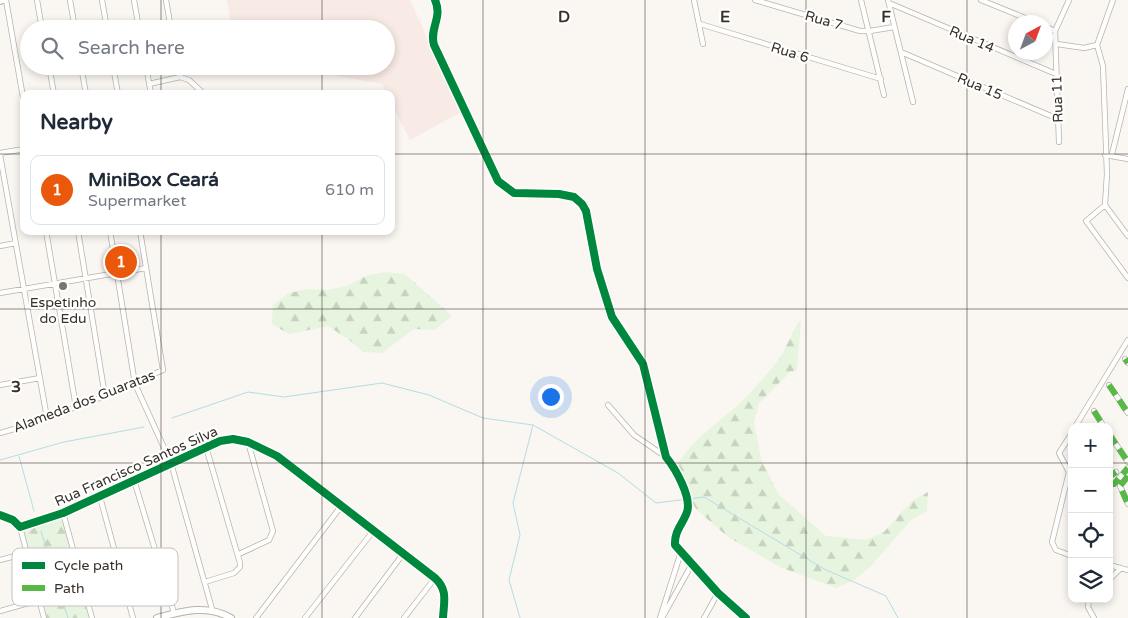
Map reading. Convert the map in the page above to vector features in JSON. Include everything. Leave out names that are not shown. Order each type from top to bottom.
[{"type":"street","points":[[3,0],[21,90]]},
{"type":"street","points":[[37,0],[40,20]]},
{"type":"street","points":[[70,0],[73,20]]},
{"type":"street","points":[[102,0],[105,20]]},
{"type":"street","points":[[134,0],[137,20]]},
{"type":"street","points":[[166,0],[169,20]]},
{"type":"street","points":[[435,0],[439,11],[432,39],[498,181],[514,193],[559,194],[574,197],[586,210],[597,269],[612,317],[643,364],[666,457],[676,473],[688,503],[687,511],[678,526],[675,542],[681,552],[718,593],[743,617]]},
{"type":"street","points":[[694,0],[703,44]]},
{"type":"street","name":"Rua 7","points":[[755,0],[850,28],[870,31],[894,27]]},
{"type":"street","points":[[861,0],[884,95]]},
{"type":"street","points":[[981,0],[1018,15]]},
{"type":"street","points":[[1055,31],[1069,0]]},
{"type":"street","points":[[1113,0],[1097,45],[1103,66],[1106,129],[1105,205],[1128,235]]},
{"type":"street","points":[[888,2],[913,102]]},
{"type":"street","name":"Rua 14","points":[[888,2],[1056,74]]},
{"type":"street","name":"Rua 6","points":[[700,24],[881,79]]},
{"type":"street","name":"Rua 11","points":[[1055,31],[1057,44],[1056,74],[1059,142]]},
{"type":"street","points":[[1057,44],[1084,48],[1097,45]]},
{"type":"street","name":"Rua 15","points":[[901,52],[1058,119]]},
{"type":"street","points":[[51,75],[53,90]]},
{"type":"street","points":[[83,75],[85,90]]},
{"type":"street","points":[[115,75],[117,90]]},
{"type":"street","points":[[148,75],[150,90]]},
{"type":"street","points":[[149,84],[180,77],[189,80],[200,90]]},
{"type":"street","points":[[1112,154],[1128,89]]},
{"type":"street","points":[[1106,129],[1117,128]]},
{"type":"street","points":[[20,150],[0,154],[47,418]]},
{"type":"street","points":[[1105,154],[1128,158]]},
{"type":"street","points":[[0,200],[8,199]]},
{"type":"street","points":[[1105,205],[1086,221],[1128,278]]},
{"type":"street","points":[[47,235],[76,407]]},
{"type":"street","points":[[79,235],[105,396]]},
{"type":"street","points":[[111,235],[135,384],[171,463],[212,610]]},
{"type":"street","points":[[0,293],[146,268],[141,235]]},
{"type":"street","points":[[0,246],[16,243]]},
{"type":"street","name":"Alameda dos Guaratas","points":[[0,432],[47,418],[160,373],[163,365],[146,268]]},
{"type":"street","points":[[1077,423],[1128,340]]},
{"type":"street","points":[[0,385],[40,378]]},
{"type":"street","points":[[1109,385],[1128,413]]},
{"type":"street","points":[[608,405],[634,435],[666,457]]},
{"type":"street","points":[[1094,411],[1102,423]]},
{"type":"street","name":"Rua Francisco Santos Silva","points":[[20,527],[63,514],[220,441],[233,439],[248,442],[277,456],[443,585],[445,592],[442,618]]},
{"type":"street","points":[[1068,439],[1059,453],[1069,472],[1052,542],[1056,550],[1068,554]]},
{"type":"street","points":[[1113,440],[1127,460]]},
{"type":"street","points":[[239,554],[269,540],[273,531],[248,442]]},
{"type":"street","points":[[205,582],[238,570],[240,567],[239,554],[206,447]]},
{"type":"street","points":[[1113,484],[1128,468]]},
{"type":"street","points":[[1128,476],[1120,486],[1128,504]]},
{"type":"street","points":[[134,480],[154,548]]},
{"type":"street","points":[[100,496],[114,548]]},
{"type":"street","points":[[256,618],[342,505]]},
{"type":"street","points":[[63,514],[72,548]]},
{"type":"street","points":[[0,515],[13,520],[20,527],[25,548]]},
{"type":"street","points":[[306,618],[374,530]]},
{"type":"street","points":[[661,618],[681,552]]},
{"type":"street","points":[[354,618],[403,554]]},
{"type":"street","points":[[661,618],[692,564]]},
{"type":"street","points":[[1113,566],[1128,570]]},
{"type":"street","points":[[1113,576],[1121,568]]},
{"type":"street","points":[[404,618],[435,578]]},
{"type":"street","points":[[704,618],[718,593]]},
{"type":"street","points":[[1088,603],[1088,607],[1094,618]]},
{"type":"street","points":[[0,611],[18,606]]},
{"type":"street","points":[[172,606],[174,613]]},
{"type":"street","points":[[157,618],[193,609],[212,610],[231,618]]},
{"type":"shaded area","points":[[227,0],[410,0],[461,112],[410,140],[395,111],[395,90],[385,90],[382,84],[332,75],[395,75],[395,20],[230,20]]},
{"type":"green space","points":[[385,272],[405,274],[452,316],[434,330],[414,329],[382,353],[363,352],[328,326],[289,334],[272,324],[273,305],[289,293],[308,289],[328,290],[347,286],[366,276]]},
{"type":"green space","points":[[801,319],[797,370],[790,372],[759,403],[754,422],[761,459],[778,494],[826,536],[866,540],[884,532],[912,501],[928,492],[927,511],[911,520],[870,567],[854,580],[836,588],[780,567],[728,537],[697,510],[672,476],[678,464],[693,444],[740,403],[772,368],[781,356]]},
{"type":"green space","points":[[62,516],[70,548],[27,548],[22,528]]},
{"type":"green space","points":[[43,606],[86,606],[89,618],[46,618]]},
{"type":"waterway","points":[[172,418],[248,392],[284,397],[382,383],[429,395],[483,418],[533,425],[618,473],[656,503],[704,497],[824,569],[886,596],[898,618]]},
{"type":"waterway","points":[[520,618],[509,580],[520,535],[513,503],[533,425]]},
{"type":"waterway","points":[[0,460],[64,442],[144,427]]},
{"type":"waterway","points":[[19,456],[34,511]]},
{"type":"waterway","points":[[41,531],[46,548]]},
{"type":"waterway","points":[[64,606],[68,618]]},
{"type":"marked path","points":[[1125,359],[1128,363]]},
{"type":"marked path","points":[[1109,385],[1128,413]]},
{"type":"marked path","points":[[1094,411],[1102,423]]},
{"type":"marked path","points":[[1113,440],[1128,462]]},
{"type":"marked path","points":[[1113,484],[1128,468]]},
{"type":"marked path","points":[[1128,476],[1120,486],[1128,504]]},
{"type":"cycle path","points":[[435,0],[438,12],[433,33],[434,45],[498,181],[514,193],[559,194],[574,197],[582,204],[586,211],[597,269],[612,317],[643,364],[666,457],[678,475],[685,491],[688,506],[687,512],[677,532],[675,545],[718,593],[746,618]]},
{"type":"cycle path","points":[[0,515],[13,520],[20,527],[63,513],[220,441],[233,439],[248,442],[277,456],[435,578],[444,591],[443,618]]},
{"type":"place","name":"MiniBox Ceará","points":[[121,262]]},
{"type":"place","name":"Espetinho do Edu","points":[[63,286]]}]
